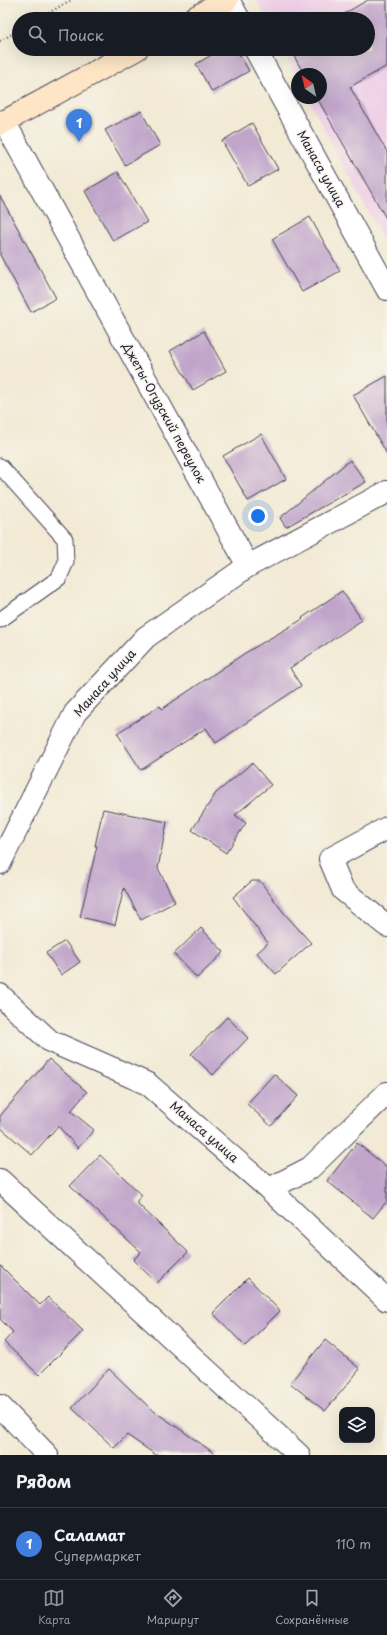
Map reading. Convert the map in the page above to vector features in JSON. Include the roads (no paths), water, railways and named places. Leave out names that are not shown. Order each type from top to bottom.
[{"type":"main road","points":[[205,12],[227,0]]},
{"type":"main road","points":[[2,122],[124,56]]},
{"type":"street","points":[[227,0],[235,12]]},
{"type":"street","name":"Манаса улица","points":[[259,56],[387,289]]},
{"type":"street","name":"Джеты-Огузский переулок","points":[[2,122],[248,566]]},
{"type":"street","points":[[248,566],[387,492]]},
{"type":"street","name":"Манаса улица","points":[[0,863],[75,713],[146,637],[248,566]]},
{"type":"street","points":[[387,828],[330,859],[343,890],[387,926]]},
{"type":"street","name":"Манаса улица","points":[[0,995],[50,1041],[148,1084],[269,1189],[387,1300]]},
{"type":"street","points":[[269,1189],[310,1168],[387,1093]]},
{"type":"street","points":[[0,1180],[299,1455]]},
{"type":"street","points":[[0,1406],[47,1455]]},
{"type":"lane","points":[[0,466],[64,539],[66,562],[59,578],[0,620]]},
{"type":"place","name":"Саламат","points":[[79,142]]}]
